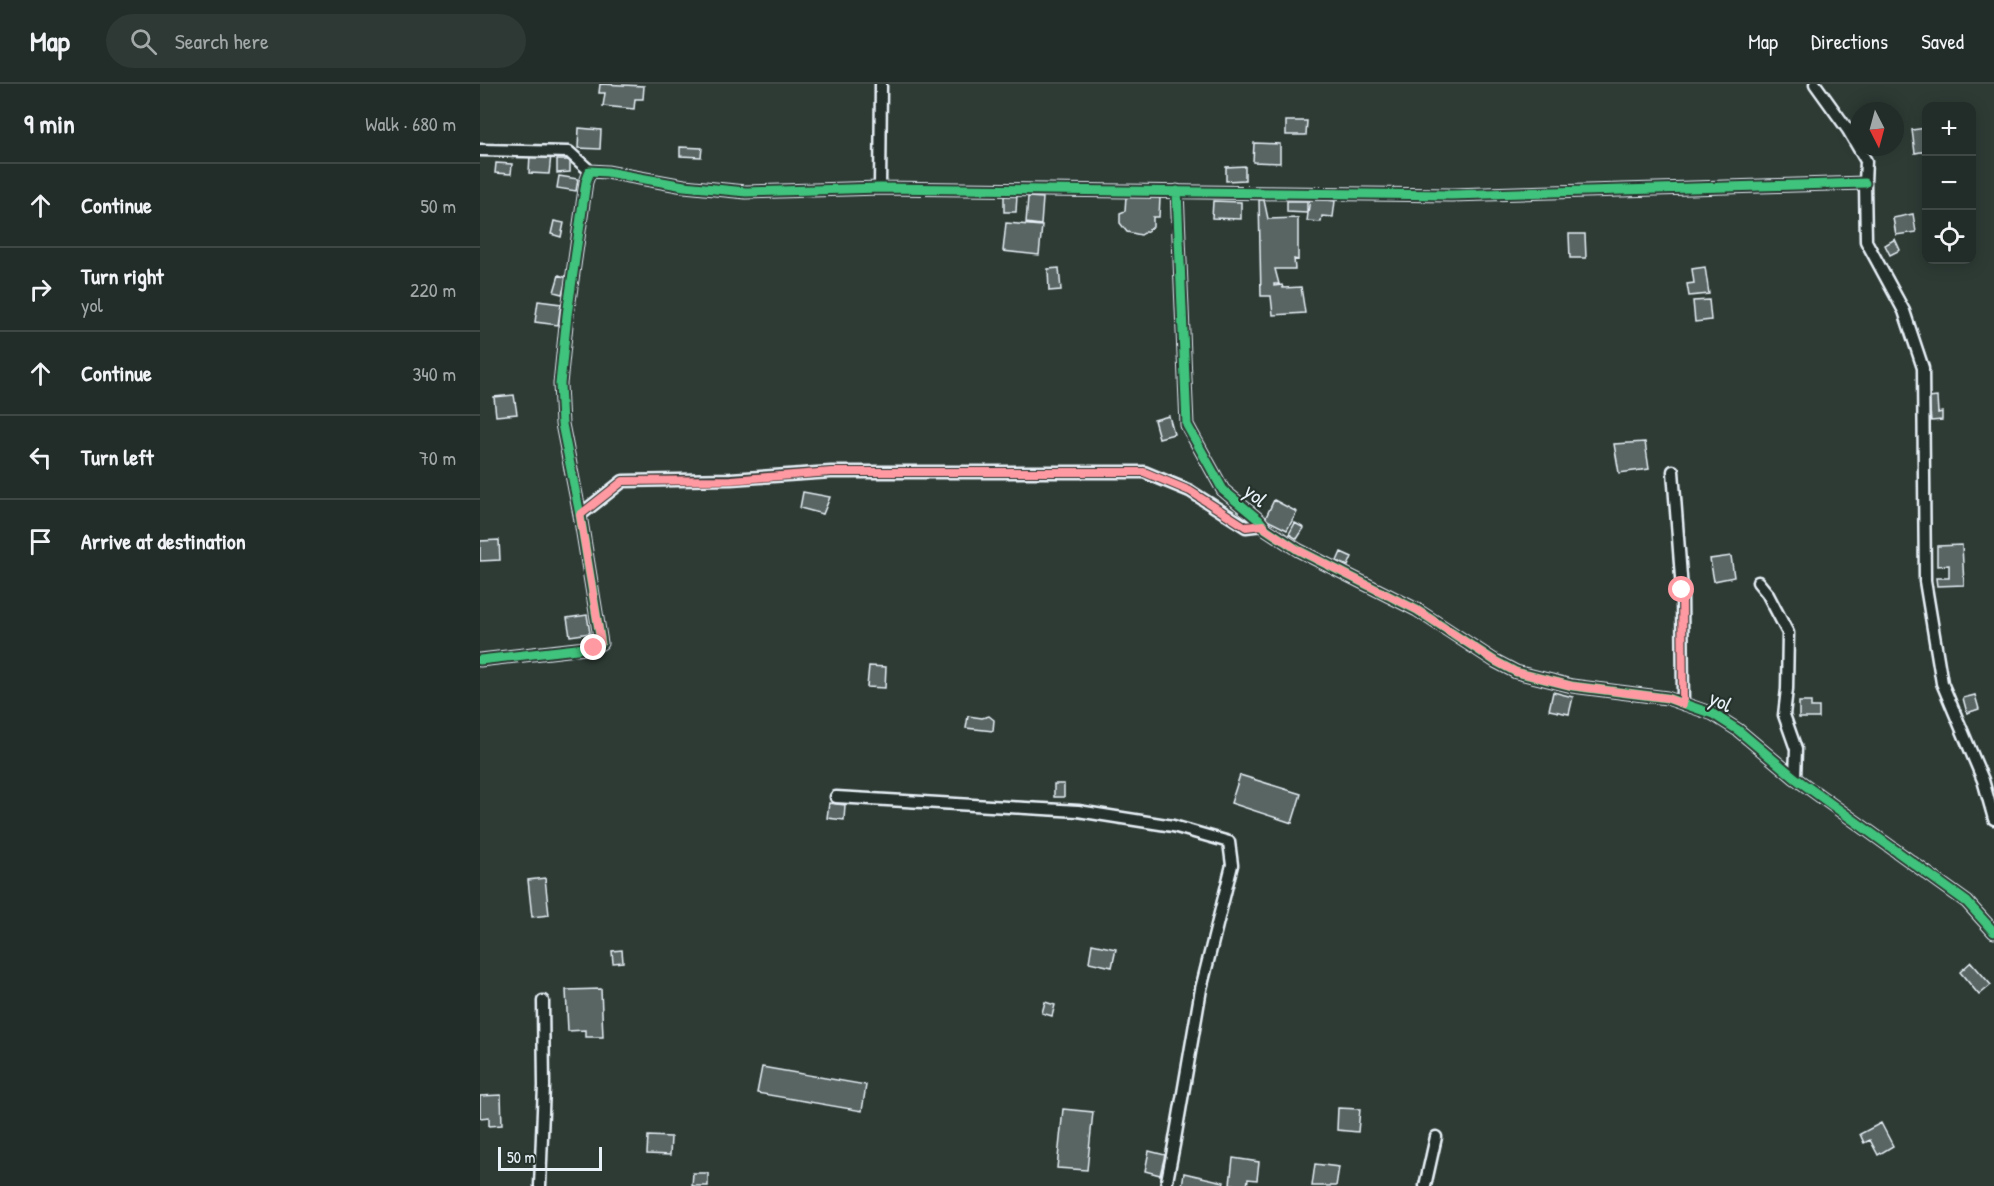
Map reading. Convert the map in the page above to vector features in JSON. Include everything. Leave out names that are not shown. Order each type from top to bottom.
[{"type":"street","points":[[879,188],[881,84]]},
{"type":"street","points":[[1815,84],[1848,130],[1866,161],[1864,183],[1866,241],[1904,311],[1923,368],[1925,581],[1942,683],[1983,780],[1994,819]]},
{"type":"street","points":[[480,150],[569,152],[590,171],[684,186],[746,192],[879,188],[1450,195],[1864,183]]},
{"type":"street","points":[[480,660],[594,648],[601,643],[562,424],[560,384],[567,315],[586,182],[590,171]]},
{"type":"street","name":"yol","points":[[1177,191],[1187,425],[1223,490],[1266,529],[1298,550],[1417,610],[1495,661],[1516,672],[1572,686],[1667,698],[1713,714],[1738,730],[1795,778],[1967,903],[1994,932]]},
{"type":"street","points":[[1673,471],[1682,590],[1683,704]]},
{"type":"street","points":[[580,515],[623,481],[731,480],[831,472],[1144,472],[1190,491],[1246,527],[1263,525]]},
{"type":"street","points":[[1758,582],[1767,593],[1788,633],[1784,715],[1796,749],[1795,778]]},
{"type":"street","points":[[836,798],[1078,811],[1173,826],[1229,842],[1232,865],[1201,989],[1166,1186]]},
{"type":"street","points":[[540,1186],[544,1086],[543,1001]]},
{"type":"street","points":[[1425,1186],[1436,1137]]},
{"type":"building","points":[[600,84],[644,86],[643,99],[635,99],[634,109],[603,106],[605,93],[599,93]]},
{"type":"building","points":[[1286,121],[1307,121],[1306,135],[1286,135]]},
{"type":"building","points":[[579,128],[601,130],[600,149],[578,148]]},
{"type":"building","points":[[1922,129],[1922,152],[1915,153],[1912,130]]},
{"type":"building","points":[[1254,143],[1280,144],[1280,163],[1253,162]]},
{"type":"building","points":[[680,147],[702,148],[701,157],[680,156]]},
{"type":"building","points":[[530,154],[551,155],[549,174],[529,173]]},
{"type":"building","points":[[557,160],[570,160],[570,172],[557,173]]},
{"type":"building","points":[[496,163],[512,164],[511,174],[495,173]]},
{"type":"building","points":[[1245,166],[1245,180],[1226,181],[1226,167]]},
{"type":"building","points":[[559,176],[578,179],[576,191],[557,188]]},
{"type":"building","points":[[1004,194],[1017,195],[1016,212],[1004,212]]},
{"type":"building","points":[[1126,196],[1160,198],[1159,217],[1153,217],[1153,227],[1141,235],[1127,232],[1120,223],[1120,213],[1125,211]]},
{"type":"building","points":[[1028,197],[1043,198],[1041,225],[1026,223]]},
{"type":"building","points":[[1310,198],[1335,201],[1333,217],[1322,216],[1321,222],[1307,221]]},
{"type":"building","points":[[1259,200],[1264,200],[1268,219],[1298,218],[1298,260],[1294,259],[1295,269],[1275,269],[1279,284],[1274,284],[1274,286],[1301,287],[1305,313],[1273,315],[1271,296],[1261,296]]},
{"type":"building","points":[[1213,201],[1241,202],[1241,219],[1212,218]]},
{"type":"building","points":[[1287,201],[1307,201],[1307,213],[1287,212]]},
{"type":"building","points":[[1913,214],[1916,232],[1896,235],[1893,218]]},
{"type":"building","points":[[554,221],[564,223],[561,237],[551,234]]},
{"type":"building","points":[[1006,223],[1042,226],[1039,255],[1003,251]]},
{"type":"building","points":[[1569,234],[1585,234],[1586,258],[1570,258]]},
{"type":"building","points":[[1895,239],[1900,250],[1890,255],[1885,245]]},
{"type":"building","points":[[1705,267],[1709,294],[1689,296],[1687,284],[1694,283],[1692,269]]},
{"type":"building","points":[[1059,268],[1061,290],[1049,291],[1048,269]]},
{"type":"building","points":[[559,275],[567,278],[562,294],[554,292]]},
{"type":"building","points":[[1709,300],[1711,320],[1695,322],[1693,301]]},
{"type":"building","points":[[538,301],[561,304],[558,325],[535,322]]},
{"type":"building","points":[[514,395],[517,414],[496,416],[494,397]]},
{"type":"building","points":[[1937,397],[1938,413],[1942,412],[1942,420],[1931,421],[1929,398]]},
{"type":"building","points":[[1169,416],[1174,434],[1159,438],[1154,420]]},
{"type":"building","points":[[1645,442],[1649,469],[1619,473],[1614,444]]},
{"type":"building","points":[[803,492],[830,497],[823,514],[800,508]]},
{"type":"building","points":[[1274,500],[1297,512],[1287,530],[1265,519]]},
{"type":"building","points":[[1295,523],[1304,528],[1297,539],[1289,534]]},
{"type":"building","points":[[499,540],[500,560],[480,561],[480,541]]},
{"type":"building","points":[[1962,545],[1964,585],[1937,586],[1936,578],[1949,578],[1949,565],[1937,566],[1937,546]]},
{"type":"building","points":[[1341,552],[1352,557],[1348,566],[1337,561]]},
{"type":"building","points":[[1731,556],[1734,577],[1714,581],[1710,559]]},
{"type":"building","points":[[587,615],[590,633],[570,636],[567,618]]},
{"type":"building","points":[[869,666],[886,667],[885,688],[867,687]]},
{"type":"building","points":[[1553,692],[1573,697],[1569,714],[1549,710]]},
{"type":"building","points":[[1975,695],[1979,709],[1967,713],[1963,698]]},
{"type":"building","points":[[1799,702],[1811,702],[1811,707],[1819,707],[1819,718],[1799,718]]},
{"type":"building","points":[[968,716],[982,718],[989,716],[994,720],[993,731],[966,728]]},
{"type":"building","points":[[1240,775],[1301,794],[1292,823],[1231,803]]},
{"type":"building","points":[[1054,784],[1064,784],[1064,797],[1054,797]]},
{"type":"building","points":[[829,803],[845,805],[844,820],[827,818]]},
{"type":"building","points":[[545,878],[549,915],[532,917],[528,880]]},
{"type":"building","points":[[1092,944],[1116,949],[1112,967],[1089,962]]},
{"type":"building","points":[[622,950],[623,962],[613,963],[612,951]]},
{"type":"building","points":[[1971,962],[1991,985],[1979,995],[1960,972]]},
{"type":"building","points":[[601,989],[603,1037],[585,1037],[585,1030],[568,1031],[566,990]]},
{"type":"building","points":[[1045,1002],[1055,1005],[1052,1016],[1042,1013]]},
{"type":"building","points":[[762,1067],[866,1085],[862,1111],[757,1093]]},
{"type":"building","points":[[501,1095],[502,1125],[489,1126],[489,1117],[480,1118],[480,1096]]},
{"type":"building","points":[[1338,1108],[1360,1109],[1358,1132],[1337,1130]]},
{"type":"building","points":[[1063,1109],[1093,1112],[1087,1170],[1057,1168]]},
{"type":"building","points":[[1881,1123],[1893,1146],[1878,1155],[1870,1140],[1864,1143],[1860,1134]]},
{"type":"building","points":[[648,1136],[671,1137],[670,1155],[647,1154]]},
{"type":"building","points":[[1149,1151],[1165,1155],[1160,1175],[1145,1171]]},
{"type":"building","points":[[1233,1158],[1259,1162],[1257,1180],[1248,1179],[1247,1186],[1230,1184]]},
{"type":"building","points":[[1315,1164],[1339,1167],[1336,1186],[1312,1186]]},
{"type":"building","points":[[693,1173],[708,1173],[708,1186],[692,1186]]},
{"type":"building","points":[[1184,1173],[1224,1182],[1223,1186],[1182,1186]]},
{"type":"cycle path","points":[[480,660],[594,647],[601,643],[562,424],[560,384],[567,315],[586,182],[590,171],[684,186],[746,192],[880,188],[1451,195],[1865,183]]},
{"type":"cycle path","points":[[1177,191],[1187,425],[1223,490],[1259,520],[1266,529],[1298,550],[1417,610],[1495,661],[1516,672],[1572,686],[1667,698],[1713,714],[1738,730],[1795,778],[1967,902],[1994,932]]},
{"type":"route","points":[[594,648],[601,643],[600,632],[580,515],[623,481],[731,480],[831,472],[1144,472],[1190,491],[1246,527],[1263,525],[1298,550],[1417,610],[1495,661],[1516,672],[1572,686],[1667,698],[1683,704],[1682,590]]}]
